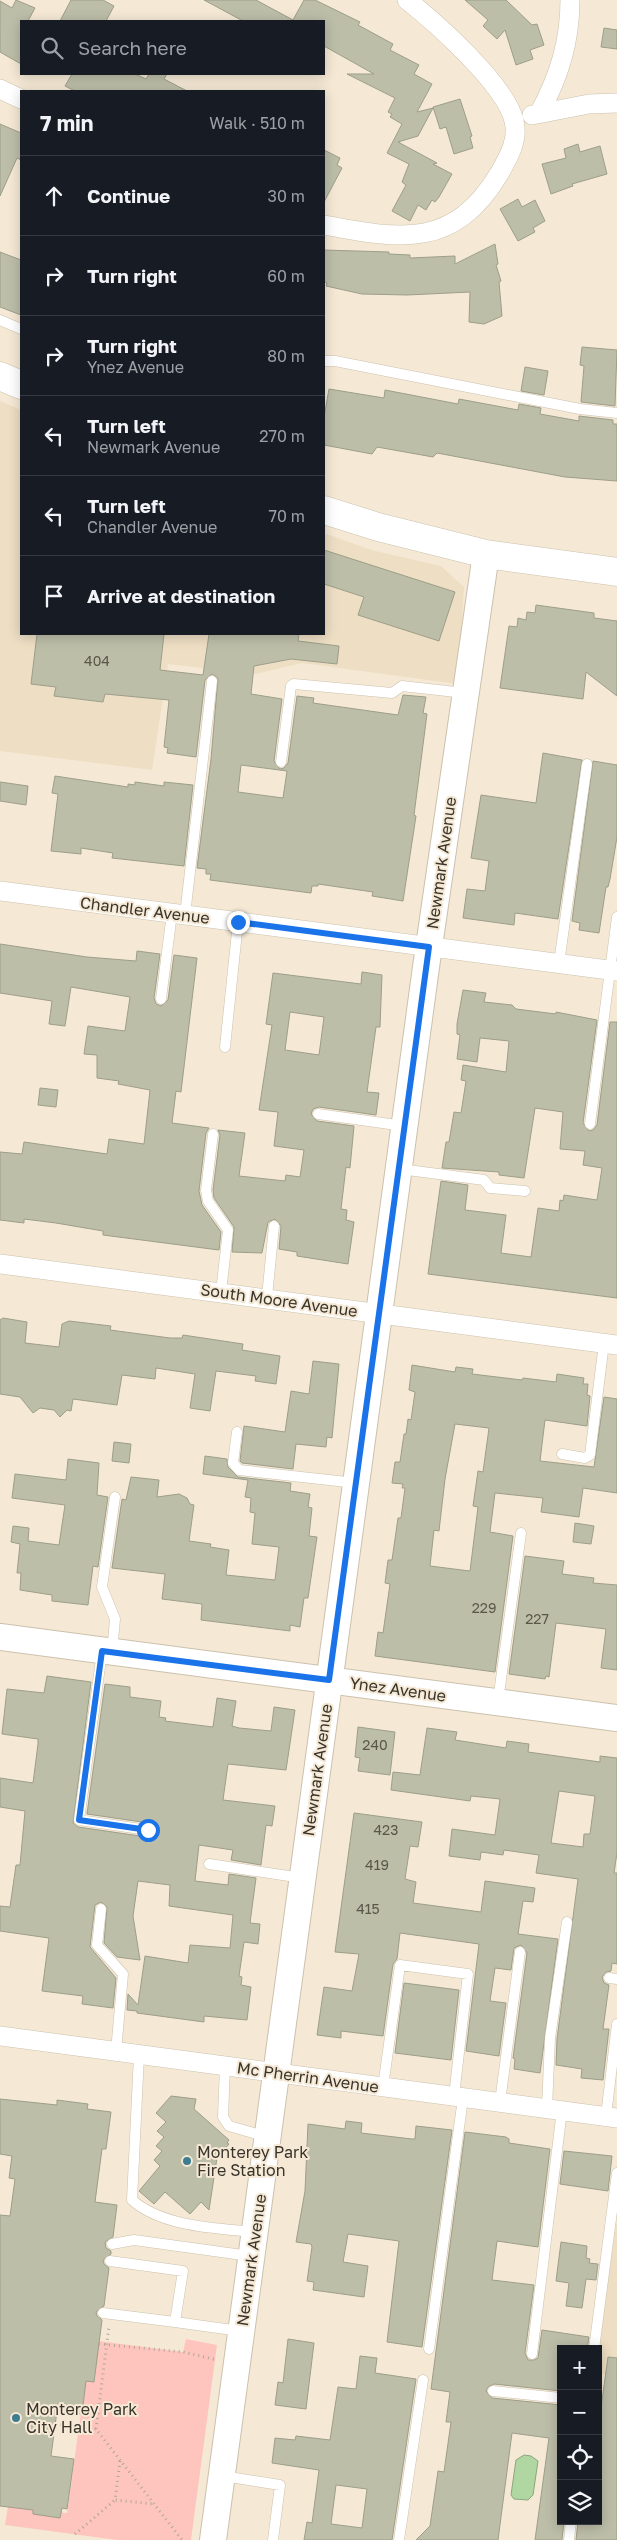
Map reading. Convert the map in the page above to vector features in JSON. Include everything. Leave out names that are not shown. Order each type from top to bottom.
[{"type":"main road","points":[[0,376],[20,385]]},
{"type":"main road","points":[[325,510],[378,527],[486,554],[617,572]]},
{"type":"street","points":[[325,225],[399,236],[422,235],[446,227],[471,211],[488,192],[508,158],[515,138],[514,120],[505,100],[469,56],[437,24],[407,0]]},
{"type":"street","points":[[540,112],[557,79],[564,54],[570,28],[570,0]]},
{"type":"street","points":[[0,89],[20,99]]},
{"type":"street","points":[[514,120],[540,112],[589,104],[617,103]]},
{"type":"street","name":"Newmark Avenue","points":[[213,2540],[429,947],[486,554]]},
{"type":"street","name":"Chandler Avenue","points":[[0,891],[613,970]]},
{"type":"street","name":"South Moore Avenue","points":[[0,1264],[266,1297],[379,1315],[611,1344]]},
{"type":"street","name":"Ynez Avenue","points":[[0,1637],[617,1718]]},
{"type":"street","name":"Mc Pherrin Avenue","points":[[0,2036],[611,2117]]},
{"type":"lane","points":[[0,320],[20,329]]},
{"type":"lane","points":[[325,361],[335,361],[580,410],[617,413]]},
{"type":"lane","points":[[161,998],[178,914],[212,681]]},
{"type":"lane","points":[[281,762],[291,686],[294,684],[392,693],[402,686],[465,693]]},
{"type":"lane","points":[[559,963],[587,764]]},
{"type":"lane","points":[[590,1124],[613,970],[617,917]]},
{"type":"lane","points":[[224,1047],[238,922]]},
{"type":"lane","points":[[318,1114],[405,1126]]},
{"type":"lane","points":[[213,1134],[206,1190],[208,1201],[228,1230],[221,1292]]},
{"type":"lane","points":[[399,1169],[484,1180],[490,1188],[524,1191]]},
{"type":"lane","points":[[266,1297],[274,1226]]},
{"type":"lane","points":[[562,1454],[585,1458],[590,1455],[611,1344]]},
{"type":"lane","points":[[236,1432],[233,1463],[239,1470],[357,1483]]},
{"type":"lane","points":[[115,1497],[102,1587],[115,1619],[107,1652],[79,1820],[148,1830]]},
{"type":"lane","points":[[498,1703],[521,1533]]},
{"type":"lane","points":[[209,1864],[303,1878]]},
{"type":"lane","points":[[101,1909],[97,1944],[123,1974],[116,2051]]},
{"type":"lane","points":[[532,2354],[554,2109],[550,2038],[567,1922]]},
{"type":"lane","points":[[500,2102],[520,1952]]},
{"type":"lane","points":[[383,2087],[400,1965],[468,1974],[459,2097],[429,2348]]},
{"type":"lane","points":[[611,2117],[617,2024]]},
{"type":"lane","points":[[139,2054],[132,2200],[145,2212],[253,2244]]},
{"type":"lane","points":[[225,2066],[224,2117],[228,2126],[268,2137]]},
{"type":"lane","points":[[595,2345],[617,2173]]},
{"type":"lane","points":[[112,2244],[134,2240],[253,2244]]},
{"type":"lane","points":[[110,2261],[183,2271],[175,2322]]},
{"type":"lane","points":[[103,2313],[241,2331]]},
{"type":"lane","points":[[399,2540],[423,2380]]},
{"type":"lane","points":[[493,2391],[557,2398]]},
{"type":"lane","points":[[222,2476],[280,2485],[273,2540]]},
{"type":"lane","points":[[569,2540],[571,2525]]},
{"type":"path","points":[[99,2344],[107,2343],[183,2352],[218,2360]]},
{"type":"path","points":[[107,2343],[96,2429],[182,2540]]},
{"type":"path","points":[[56,2424],[96,2429]]},
{"type":"path","points":[[75,2534],[115,2500],[120,2460]]},
{"type":"path","points":[[115,2500],[155,2504]]},
{"type":"shaded area","points":[[0,401],[20,410],[20,635],[325,635],[325,533],[371,550],[441,566],[464,587],[458,684],[302,663],[256,674],[168,664],[152,770],[0,751]]},
{"type":"shaded area","points":[[617,2220],[617,2376],[602,2374],[602,2345],[599,2345]]},
{"type":"shaded area","points":[[186,2339],[217,2345],[191,2540],[117,2540],[5,2525],[8,2506],[67,2513],[91,2340],[183,2352]]},
{"type":"shaded area","points":[[524,2455],[531,2456],[538,2461],[533,2495],[528,2500],[514,2499],[511,2495],[516,2460]]},
{"type":"building","points":[[16,0],[35,8],[29,20],[20,20],[20,63],[0,52],[0,1],[12,8]]},
{"type":"building","points":[[71,0],[103,0],[114,6],[107,20],[61,20]]},
{"type":"building","points":[[204,0],[256,0],[293,20],[241,20]]},
{"type":"building","points":[[304,0],[315,0],[360,22],[358,25],[393,44],[390,50],[419,65],[414,74],[432,84],[417,112],[433,108],[418,136],[398,142],[437,163],[433,164],[452,174],[435,202],[432,200],[426,210],[418,205],[410,221],[392,211],[406,185],[402,182],[409,164],[387,153],[402,124],[390,117],[392,114],[388,112],[395,98],[347,74],[374,74],[325,47],[325,20],[293,20]]},
{"type":"building","points":[[465,0],[506,0],[532,25],[537,24],[544,45],[530,50],[533,59],[516,65],[505,30],[497,39],[483,26],[488,20]]},
{"type":"building","points":[[604,28],[617,30],[617,49],[601,47]]},
{"type":"building","points":[[71,75],[137,75],[146,79],[148,75],[166,75],[164,79],[185,90],[73,90],[65,86]]},
{"type":"building","points":[[460,99],[472,136],[470,137],[473,148],[454,154],[446,127],[440,129],[433,107]]},
{"type":"building","points":[[0,124],[20,133],[20,160],[17,158],[0,196]]},
{"type":"building","points":[[578,144],[580,152],[600,146],[607,174],[572,184],[573,186],[551,194],[542,164],[566,158],[564,149]]},
{"type":"building","points":[[325,150],[340,158],[337,165],[342,168],[325,200]]},
{"type":"building","points":[[518,199],[522,207],[535,200],[545,221],[533,228],[535,232],[518,241],[500,209]]},
{"type":"building","points":[[495,244],[498,264],[496,265],[501,281],[499,282],[502,316],[484,324],[469,322],[470,292],[407,295],[362,294],[326,286],[327,283],[325,282],[325,250],[389,252],[389,254],[410,255],[410,258],[455,256],[455,264]]},
{"type":"building","points":[[0,252],[20,260],[20,315],[0,307]]},
{"type":"building","points":[[582,347],[617,350],[615,406],[581,402],[584,366],[580,365]]},
{"type":"building","points":[[525,367],[548,371],[544,395],[521,391]]},
{"type":"building","points":[[329,389],[384,398],[385,390],[458,404],[459,399],[518,410],[519,404],[541,408],[540,414],[579,421],[579,416],[613,420],[613,424],[617,424],[617,481],[565,477],[437,453],[433,457],[377,447],[372,454],[325,445],[325,411]]},
{"type":"building","points":[[325,550],[455,592],[439,641],[358,615],[364,597],[325,584]]},
{"type":"building","points":[[536,605],[594,613],[594,618],[617,621],[617,696],[586,672],[583,699],[500,688],[509,626],[517,627],[518,618],[526,620],[527,612],[535,613]]},
{"type":"building","points":[[37,635],[164,635],[160,670],[203,675],[209,635],[299,635],[298,641],[339,646],[337,664],[291,659],[254,666],[251,694],[282,699],[274,761],[280,769],[284,768],[288,763],[297,696],[314,698],[313,703],[398,715],[403,695],[426,697],[423,713],[427,714],[414,815],[416,816],[403,901],[372,896],[373,892],[318,884],[318,886],[312,886],[311,893],[210,880],[211,874],[206,874],[206,869],[197,868],[211,759],[218,678],[212,674],[205,680],[196,757],[167,753],[168,748],[164,747],[169,700],[105,694],[103,702],[54,696],[56,687],[31,684]],"holes":[[[241,765],[287,771],[283,798],[238,792]]]},
{"type":"building","points":[[543,753],[582,760],[558,919],[515,913],[514,925],[463,918],[467,889],[485,891],[489,861],[471,858],[481,795],[536,803]]},
{"type":"building","points":[[593,761],[617,765],[617,837],[610,879],[608,887],[606,887],[599,933],[579,930],[580,923],[572,921]]},
{"type":"building","points":[[55,776],[128,787],[128,784],[135,785],[135,782],[164,786],[164,782],[193,785],[184,866],[112,858],[113,853],[81,848],[81,854],[51,851],[58,794],[52,793]]},
{"type":"building","points":[[0,782],[28,786],[26,805],[0,801]]},
{"type":"building","points":[[0,944],[87,957],[136,961],[137,951],[160,954],[154,998],[156,1004],[161,1006],[168,1000],[174,955],[197,958],[181,1092],[176,1091],[172,1123],[209,1128],[206,1133],[199,1191],[202,1205],[221,1232],[219,1250],[103,1235],[103,1231],[56,1223],[24,1219],[24,1223],[0,1220],[0,1152],[22,1154],[24,1142],[107,1154],[109,1139],[144,1144],[150,1090],[118,1084],[119,1081],[97,1078],[97,1055],[84,1054],[88,1026],[125,1031],[130,997],[71,987],[65,1026],[49,1024],[52,1001],[0,993]]},
{"type":"building","points":[[362,972],[382,975],[380,1027],[376,1027],[367,1092],[379,1093],[376,1115],[319,1107],[313,1109],[311,1114],[317,1121],[354,1126],[350,1168],[346,1167],[341,1209],[347,1210],[346,1220],[354,1222],[348,1264],[297,1256],[297,1252],[279,1249],[281,1226],[275,1219],[268,1222],[262,1253],[232,1252],[234,1227],[214,1198],[213,1190],[220,1135],[218,1130],[245,1133],[239,1176],[285,1181],[286,1175],[300,1177],[304,1150],[274,1146],[278,1112],[259,1110],[272,1025],[266,1024],[273,973],[361,984]],"holes":[[[290,1012],[324,1017],[319,1055],[285,1050]]]},
{"type":"building","points":[[463,990],[486,993],[484,1002],[512,1005],[516,1009],[556,1014],[556,1012],[597,1020],[583,1123],[589,1131],[593,1130],[597,1125],[610,1022],[617,1022],[617,1298],[428,1274],[441,1181],[468,1185],[465,1210],[506,1215],[501,1253],[531,1257],[538,1208],[559,1211],[560,1200],[563,1201],[564,1195],[597,1200],[602,1168],[583,1165],[585,1151],[560,1149],[563,1112],[535,1108],[524,1178],[499,1175],[499,1172],[442,1168],[446,1142],[449,1142],[454,1112],[461,1113],[466,1081],[461,1080],[463,1065],[506,1072],[509,1041],[480,1038],[477,1062],[457,1059],[460,1035],[457,1034],[457,1024]]},
{"type":"building","points":[[40,1088],[58,1090],[56,1107],[38,1105]]},
{"type":"building","points":[[3,1318],[27,1322],[25,1343],[59,1347],[62,1324],[69,1321],[111,1326],[110,1330],[170,1338],[182,1338],[183,1335],[243,1344],[242,1350],[280,1356],[276,1384],[255,1381],[256,1376],[216,1371],[210,1411],[190,1408],[195,1374],[156,1368],[155,1379],[122,1375],[117,1405],[73,1399],[71,1411],[67,1410],[60,1417],[54,1410],[40,1408],[33,1413],[20,1397],[0,1394],[0,1320]]},
{"type":"building","points":[[313,1361],[339,1364],[332,1438],[327,1437],[326,1447],[296,1444],[293,1469],[242,1463],[240,1461],[244,1426],[285,1432],[291,1391],[309,1394]]},
{"type":"building","points":[[412,1365],[455,1372],[456,1367],[473,1369],[472,1374],[522,1380],[523,1378],[556,1382],[557,1374],[584,1378],[583,1384],[588,1384],[587,1395],[590,1396],[587,1426],[545,1420],[540,1461],[594,1467],[604,1397],[617,1399],[617,1493],[583,1488],[579,1517],[541,1512],[543,1498],[495,1493],[490,1532],[513,1536],[495,1672],[375,1656],[378,1632],[383,1633],[390,1584],[385,1583],[388,1560],[392,1560],[398,1518],[401,1518],[405,1488],[402,1488],[403,1484],[392,1483],[395,1462],[400,1462],[404,1434],[406,1434],[408,1419],[411,1420],[415,1392],[409,1390]],"holes":[[[455,1424],[489,1428],[483,1472],[478,1471],[473,1506],[478,1507],[470,1571],[430,1566],[434,1530],[439,1531],[445,1479]]]},
{"type":"building","points":[[114,1442],[131,1444],[129,1463],[112,1461]]},
{"type":"building","points":[[205,1456],[227,1459],[228,1467],[238,1477],[291,1483],[290,1491],[310,1494],[308,1507],[312,1508],[309,1536],[317,1537],[308,1598],[304,1598],[300,1627],[290,1625],[290,1631],[201,1620],[202,1604],[162,1599],[165,1574],[112,1568],[122,1499],[126,1500],[131,1477],[159,1480],[157,1497],[179,1494],[187,1498],[190,1504],[194,1505],[189,1541],[211,1544],[210,1547],[229,1550],[226,1575],[275,1580],[279,1547],[252,1544],[255,1513],[250,1512],[251,1498],[245,1497],[248,1480],[203,1474]]},
{"type":"building","points":[[68,1459],[99,1463],[97,1495],[108,1497],[98,1567],[93,1566],[88,1605],[52,1601],[52,1595],[20,1590],[21,1573],[17,1573],[20,1544],[11,1542],[13,1526],[29,1528],[28,1541],[59,1545],[65,1505],[12,1498],[15,1474],[66,1480]]},
{"type":"building","points":[[575,1523],[594,1526],[591,1544],[573,1542]]},
{"type":"building","points":[[525,1556],[564,1561],[562,1574],[594,1578],[593,1583],[617,1585],[617,1670],[601,1668],[606,1629],[556,1623],[549,1677],[546,1676],[545,1679],[509,1674]]},
{"type":"building","points":[[47,1676],[91,1682],[73,1823],[78,1827],[147,1837],[155,1831],[154,1827],[149,1823],[87,1814],[105,1684],[130,1687],[130,1697],[161,1701],[159,1717],[166,1718],[165,1721],[213,1727],[217,1698],[236,1701],[232,1726],[271,1731],[274,1707],[295,1710],[286,1770],[228,1764],[223,1800],[275,1806],[272,1826],[266,1825],[261,1865],[231,1860],[233,1850],[199,1845],[195,1881],[228,1885],[229,1874],[256,1878],[250,1923],[260,1924],[258,1944],[244,1942],[239,1976],[242,1977],[241,1985],[251,1987],[247,2020],[204,2016],[204,2022],[127,2010],[128,1994],[138,2005],[145,1956],[188,1963],[190,1945],[230,1948],[233,1915],[169,1906],[170,1885],[138,1881],[133,1916],[140,1960],[117,1957],[104,1943],[107,1907],[101,1902],[95,1905],[90,1947],[116,1978],[113,2008],[82,2004],[83,1996],[42,1991],[49,1938],[0,1931],[0,1906],[10,1907],[16,1865],[20,1865],[25,1811],[0,1807],[0,1778],[33,1783],[38,1744],[38,1739],[2,1734],[7,1689],[44,1693]]},
{"type":"building","points":[[358,1727],[395,1732],[390,1775],[358,1771],[360,1758],[355,1757]]},
{"type":"building","points":[[427,1728],[457,1732],[455,1740],[506,1748],[507,1741],[529,1744],[528,1752],[600,1762],[600,1756],[617,1758],[617,1853],[614,1873],[617,1873],[617,1964],[612,1963],[611,1971],[606,1972],[602,1977],[604,1983],[609,1985],[603,2029],[609,2029],[603,2080],[581,2078],[582,2069],[556,2065],[557,2039],[578,1879],[536,1873],[539,1855],[504,1850],[503,1855],[481,1852],[480,1860],[449,1856],[452,1829],[495,1835],[500,1799],[471,1796],[470,1801],[391,1790],[393,1772],[420,1775]],"holes":[[[559,1791],[595,1796],[590,1834],[584,1834],[583,1847],[551,1843]]]},
{"type":"building","points":[[354,1813],[422,1822],[418,1847],[410,1846],[405,1879],[416,1882],[413,1903],[481,1912],[485,1881],[535,1888],[533,1902],[523,1901],[518,1934],[558,1939],[540,2073],[514,2069],[515,2059],[513,2058],[527,1953],[521,1945],[514,1948],[511,1970],[495,1968],[490,2001],[506,2003],[499,2056],[466,2051],[479,1944],[400,1933],[397,1959],[393,1964],[383,2036],[341,2031],[341,2038],[317,2035],[324,1987],[352,1991],[359,1954],[335,1952]]},
{"type":"building","points":[[404,1983],[459,1990],[451,2060],[395,2053]]},
{"type":"building","points":[[171,2096],[196,2099],[194,2109],[229,2140],[227,2143],[229,2144],[217,2158],[209,2210],[201,2202],[190,2214],[165,2192],[154,2204],[139,2191],[160,2166],[154,2160],[162,2151],[156,2146],[164,2137],[157,2131],[166,2122],[156,2113]]},
{"type":"building","points":[[0,2099],[57,2105],[57,2100],[88,2104],[87,2109],[111,2112],[106,2149],[102,2149],[95,2202],[117,2205],[113,2237],[105,2242],[106,2248],[111,2251],[111,2254],[103,2260],[104,2264],[109,2268],[104,2306],[96,2312],[97,2316],[102,2320],[94,2382],[86,2381],[82,2414],[57,2411],[51,2456],[74,2459],[67,2509],[62,2508],[60,2518],[33,2514],[33,2510],[0,2506],[0,2215],[10,2216],[15,2179],[9,2178],[12,2156],[0,2154]]},
{"type":"building","points":[[346,2121],[362,2123],[361,2133],[412,2139],[415,2139],[416,2126],[452,2130],[422,2347],[387,2342],[399,2241],[348,2234],[343,2262],[368,2266],[364,2297],[313,2290],[314,2282],[307,2281],[312,2247],[311,2244],[296,2242],[305,2191],[308,2124],[345,2129]]},
{"type":"building","points":[[465,2132],[506,2137],[509,2139],[509,2143],[550,2149],[538,2247],[497,2241],[492,2280],[534,2285],[525,2353],[528,2360],[538,2358],[542,2330],[589,2337],[588,2345],[557,2345],[557,2391],[494,2384],[488,2387],[486,2391],[492,2398],[557,2405],[557,2525],[564,2525],[562,2540],[535,2540],[549,2438],[512,2433],[498,2540],[416,2540],[430,2526],[438,2471],[444,2472],[451,2422],[446,2422],[450,2392],[431,2389]]},
{"type":"building","points":[[564,2151],[612,2156],[608,2191],[560,2184]]},
{"type":"building","points":[[561,2242],[587,2246],[586,2258],[590,2259],[589,2263],[598,2264],[596,2280],[586,2279],[582,2308],[566,2306],[569,2283],[556,2281]]},
{"type":"building","points":[[288,2339],[314,2343],[306,2409],[275,2405],[278,2382],[283,2383]]},
{"type":"building","points":[[360,2356],[377,2358],[375,2373],[416,2379],[392,2540],[304,2540],[307,2522],[312,2523],[319,2470],[272,2463],[275,2438],[295,2440],[296,2436],[330,2440],[338,2387],[356,2389]],"holes":[[[336,2485],[367,2489],[362,2528],[331,2524]]]},
{"type":"building","points":[[608,2357],[617,2358],[617,2540],[576,2540],[578,2525],[602,2525],[602,2400]]},
{"type":"place","name":"Monterey Park Fire Station","points":[[187,2161]]},
{"type":"place","name":"Monterey Park City Hall","points":[[16,2418]]},
{"type":"route","points":[[148,1830],[79,1820],[102,1651],[329,1680],[429,947],[238,922]]}]
